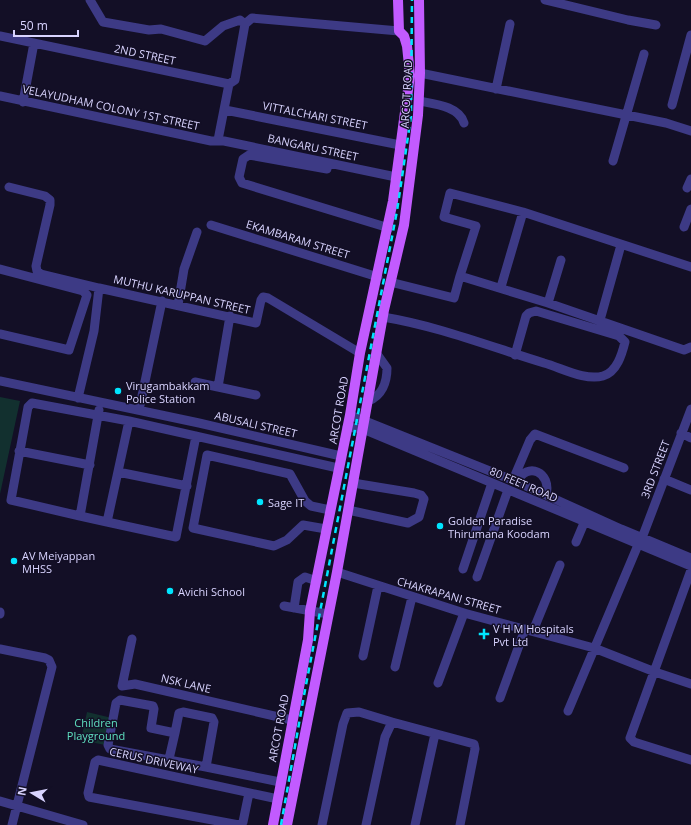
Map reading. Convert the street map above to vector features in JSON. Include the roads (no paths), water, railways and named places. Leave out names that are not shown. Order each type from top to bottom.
[{"type":"main road","name":"ARCOT ROAD","points":[[273,825],[308,640],[310,612],[338,468],[350,415],[360,353],[389,228],[410,64],[404,36],[399,31],[398,0]]},
{"type":"main road","name":"ARCOT ROAD","points":[[286,825],[328,614],[352,511],[357,484],[364,425],[383,317],[404,225],[419,101],[419,0]]},
{"type":"street","points":[[90,0],[103,22],[149,30],[161,29],[205,41],[222,26],[240,20],[245,24]]},
{"type":"street","points":[[545,0],[628,20],[656,25]]},
{"type":"street","points":[[221,141],[229,84],[235,80],[245,24],[252,18],[256,17],[399,31]]},
{"type":"street","points":[[496,89],[510,24]]},
{"type":"street","points":[[672,105],[691,35]]},
{"type":"street","name":"2ND STREET","points":[[0,36],[229,84]]},
{"type":"street","points":[[23,102],[34,43]]},
{"type":"street","points":[[613,161],[628,116],[644,54]]},
{"type":"street","points":[[420,73],[666,123],[691,131]]},
{"type":"street","name":"VELAYUDHAM COLONY 1ST STREET","points":[[0,96],[23,102],[221,141]]},
{"type":"street","points":[[419,101],[449,108],[463,118],[464,124]]},
{"type":"street","name":"VITTALCHARI STREET","points":[[225,110],[400,145]]},
{"type":"street","name":"BANGARU STREET","points":[[221,141],[396,180]]},
{"type":"street","points":[[389,228],[242,183],[239,177],[244,157],[252,155],[387,180],[396,180]]},
{"type":"street","points":[[687,188],[691,179]]},
{"type":"street","points":[[9,187],[46,196],[50,200],[36,266],[37,271],[41,274],[100,288]]},
{"type":"street","points":[[390,282],[454,298],[476,226],[444,217],[450,193],[523,212],[691,267]]},
{"type":"street","points":[[684,227],[691,209]]},
{"type":"street","points":[[501,287],[523,212]]},
{"type":"street","name":"EKAMBARAM STREET","points":[[211,224],[378,277]]},
{"type":"street","points":[[178,305],[184,269],[197,232]]},
{"type":"street","points":[[600,320],[621,245]]},
{"type":"street","points":[[548,303],[561,260]]},
{"type":"street","points":[[0,268],[86,293],[70,350],[0,334]]},
{"type":"street","points":[[460,276],[501,287],[684,350],[691,347]]},
{"type":"street","name":"MUTHU KARUPPAN STREET","points":[[78,398],[94,331],[100,288],[256,323],[261,300],[263,298],[268,298],[360,353]]},
{"type":"street","points":[[139,410],[162,301]]},
{"type":"street","points":[[383,317],[408,321],[515,355],[595,377],[604,376],[614,369],[625,342],[619,336],[536,311],[529,313],[526,316],[515,355]]},
{"type":"street","points":[[218,387],[230,316]]},
{"type":"street","points":[[77,327],[94,331]]},
{"type":"street","name":"ABUSALI STREET","points":[[0,381],[139,410],[341,456]]},
{"type":"street","points":[[195,382],[256,395]]},
{"type":"street","points":[[80,516],[101,402]]},
{"type":"street","points":[[196,436],[176,537],[11,500],[19,451],[30,404],[129,421],[196,436],[338,468]]},
{"type":"street","name":"3RD STREET","points":[[568,711],[640,541],[691,409]]},
{"type":"street","name":"80 FEET ROAD","points":[[350,415],[364,425],[492,483],[584,522],[691,558]]},
{"type":"street","points":[[107,522],[129,421]]},
{"type":"street","name":"80 FEET ROAD","points":[[347,427],[364,425],[515,481],[691,566]]},
{"type":"street","points":[[681,433],[691,438]]},
{"type":"street","points":[[515,481],[530,440],[535,434],[624,468]]},
{"type":"street","points":[[19,451],[90,465]]},
{"type":"street","points":[[326,529],[303,524],[287,540],[274,546],[193,528],[208,455],[290,474],[305,502],[311,506],[330,510]]},
{"type":"street","points":[[118,472],[187,486]]},
{"type":"street","points":[[515,481],[524,472],[539,472],[547,481],[546,495]]},
{"type":"street","points":[[664,479],[691,490]]},
{"type":"street","points":[[463,569],[492,483]]},
{"type":"street","points":[[352,511],[408,523],[419,517],[424,499],[421,495],[414,493],[357,484]]},
{"type":"street","points":[[478,577],[508,490]]},
{"type":"street","points":[[576,542],[584,522]]},
{"type":"street","points":[[500,698],[529,630],[560,565]]},
{"type":"street","points":[[691,570],[630,738],[634,742],[691,760]]},
{"type":"street","name":"CHAKRAPANI STREET","points":[[337,572],[464,613],[594,648],[655,672],[691,684]]},
{"type":"street","points":[[317,581],[305,578],[298,582],[289,607],[310,612],[328,614]]},
{"type":"street","points":[[364,656],[378,586]]},
{"type":"street","points":[[394,668],[412,597]]},
{"type":"street","points":[[438,683],[464,613]]},
{"type":"street","name":"NSK LANE","points":[[132,639],[122,686],[135,684],[292,720]]},
{"type":"street","points":[[0,649],[45,658],[49,660],[52,667],[12,825]]},
{"type":"street","points":[[175,733],[151,728],[154,709],[151,704],[120,700],[116,703],[108,747],[280,782]]},
{"type":"street","points":[[169,759],[179,713],[184,712],[212,718],[214,722],[206,767]]},
{"type":"street","points":[[322,825],[347,713],[359,712],[474,744],[475,749],[460,825]]},
{"type":"street","points":[[366,825],[385,737],[392,722]]},
{"type":"street","points":[[415,825],[435,734]]},
{"type":"street","name":"CERUS DRIVEWAY","points":[[248,793],[241,824],[89,796],[88,793],[95,762],[98,760],[278,799]]},
{"type":"street","points":[[0,801],[83,825]]},
{"type":"railway","points":[[281,825],[305,690],[397,211],[411,116],[412,0]]},
{"type":"place","name":"Virugambakkam Police Station","points":[[118,391]]},
{"type":"place","name":"Sage IT","points":[[260,502]]},
{"type":"place","name":"Golden Paradise Thirumana Koodam","points":[[440,526]]},
{"type":"place","name":"AV Meiyappan MHSS","points":[[14,561]]},
{"type":"place","name":"Avichi School","points":[[170,591]]},
{"type":"place","name":"V H M Hospitals Pvt Ltd","points":[[484,634]]},
{"type":"park label","name":"Children Playground","points":[[96,728]]}]
